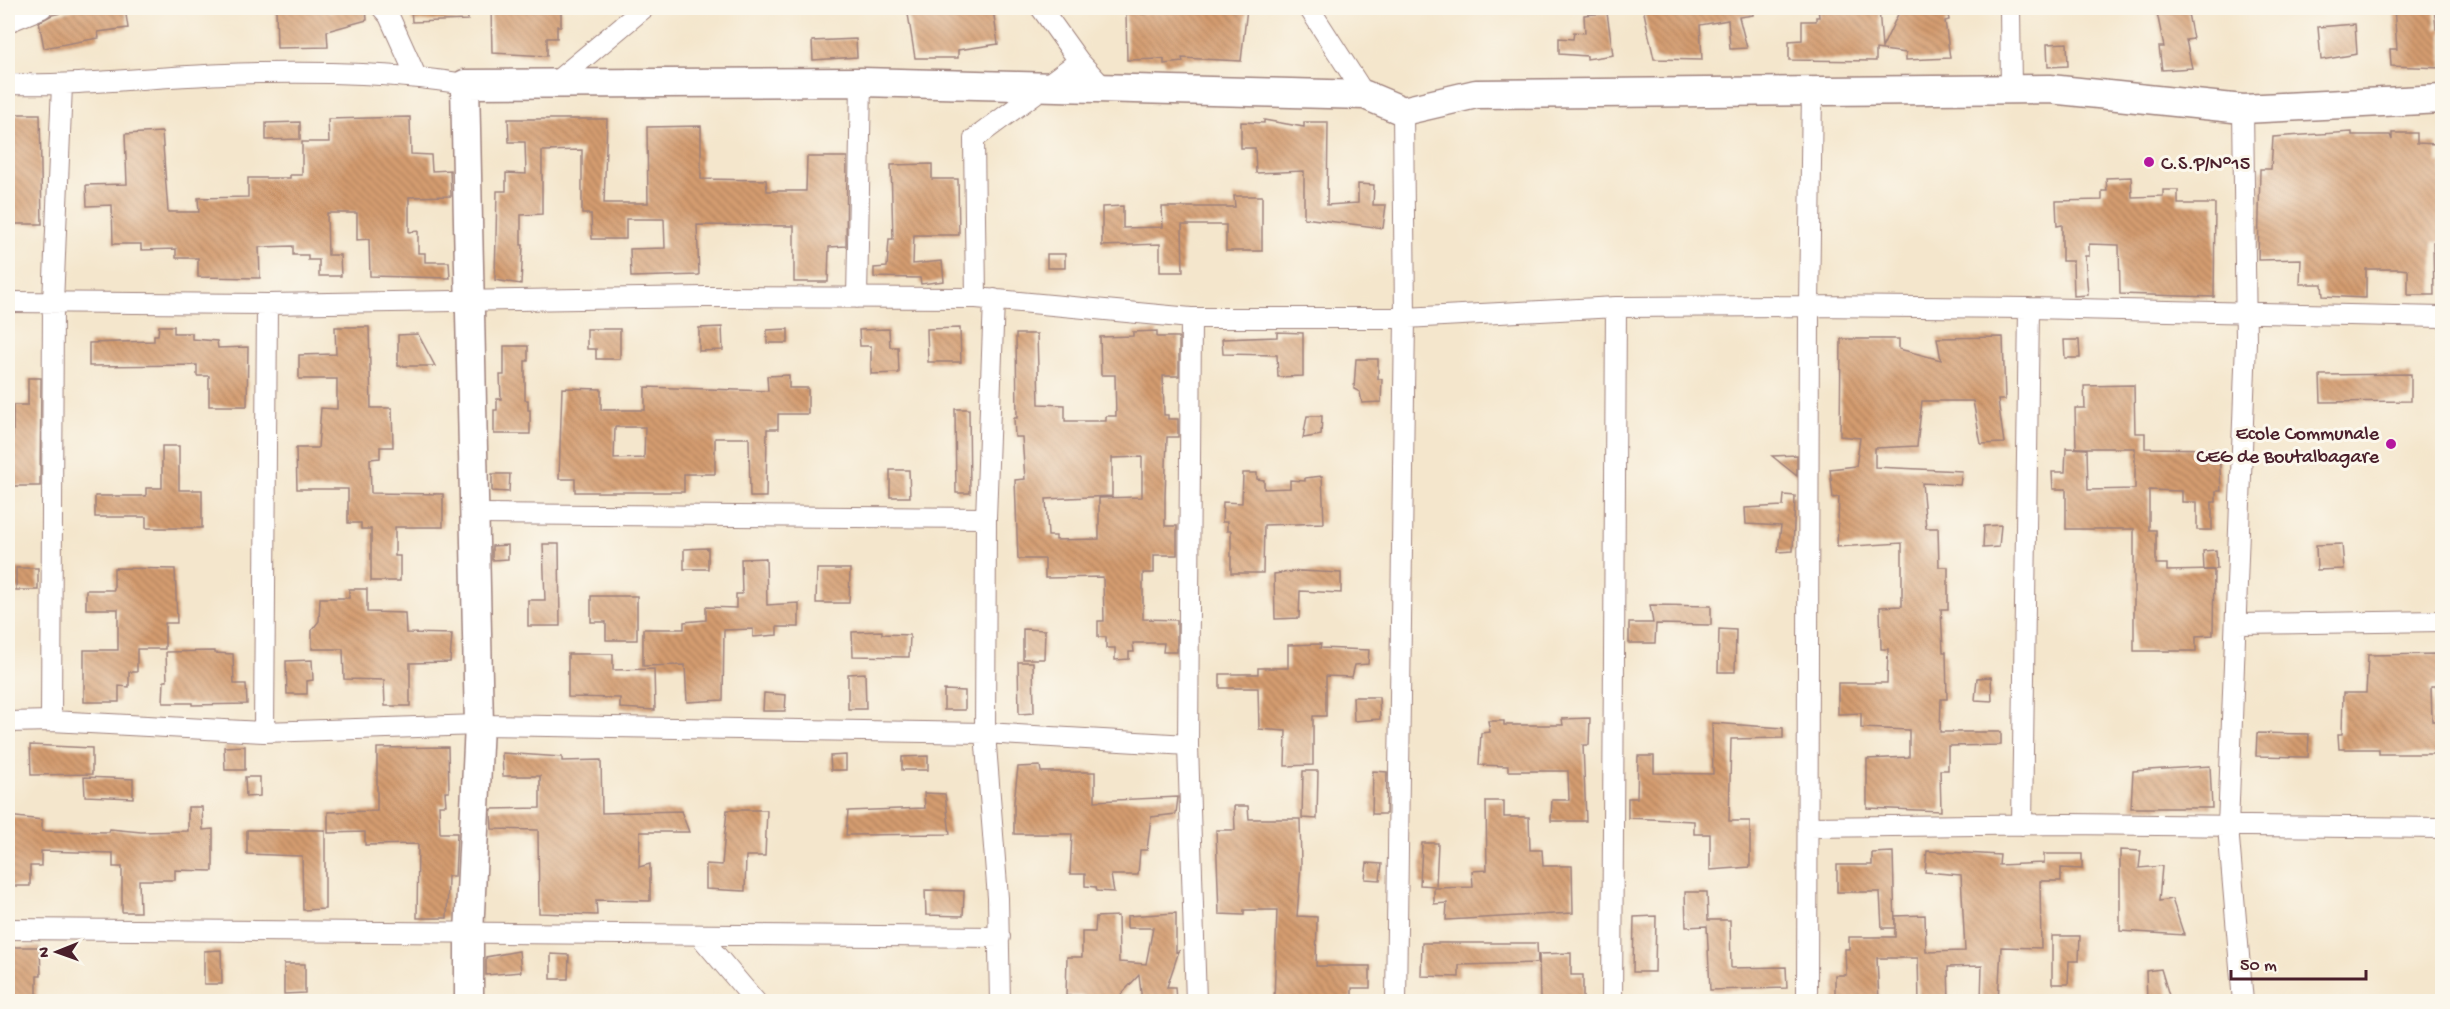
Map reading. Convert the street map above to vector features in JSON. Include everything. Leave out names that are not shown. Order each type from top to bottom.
[{"type":"street","points":[[8,22],[42,8]]},
{"type":"street","points":[[382,8],[389,16],[416,76]]},
{"type":"street","points":[[553,84],[644,8]]},
{"type":"street","points":[[1041,8],[1079,61],[1103,87]]},
{"type":"street","points":[[2010,8],[2011,89]]},
{"type":"street","points":[[1317,10],[1365,95]]},
{"type":"street","points":[[1000,1002],[1000,937],[985,734],[985,298],[974,139],[1079,61]]},
{"type":"street","points":[[8,84],[62,86],[258,73],[416,76],[465,84],[861,82],[1365,95],[1403,111],[1476,94],[2050,89],[2243,109],[2442,99]]},
{"type":"street","points":[[857,298],[861,82]]},
{"type":"street","points":[[465,84],[472,302],[473,514],[479,725],[469,934],[469,1002]]},
{"type":"street","points":[[51,721],[53,303],[62,86]]},
{"type":"street","points":[[1807,1002],[1809,306],[1812,92]]},
{"type":"street","points":[[2243,109],[2246,312],[2237,624],[2228,827],[2243,1002]]},
{"type":"street","points":[[1396,1002],[1405,318],[1403,111]]},
{"type":"street","points":[[8,302],[267,304],[705,297],[985,298],[1191,318],[1405,318],[1616,306],[2029,308],[2442,317]]},
{"type":"street","points":[[264,732],[267,304]]},
{"type":"street","points":[[1612,1002],[1616,306]]},
{"type":"street","points":[[2022,825],[2029,308]]},
{"type":"street","points":[[1191,318],[1188,745],[1196,1002]]},
{"type":"street","points":[[473,514],[986,518]]},
{"type":"street","points":[[2237,624],[2442,621]]},
{"type":"street","points":[[8,722],[51,721],[264,732],[479,725],[985,734],[1188,745]]},
{"type":"street","points":[[1808,827],[2022,825],[2442,828]]},
{"type":"street","points":[[8,929],[1000,937]]},
{"type":"street","points":[[700,936],[756,1002]]},
{"type":"building","points":[[82,8],[125,8],[128,28],[98,32],[99,38],[44,48],[39,22],[52,15]]},
{"type":"building","points":[[276,8],[328,8],[328,12],[366,8],[367,20],[327,31],[328,47],[277,48]]},
{"type":"building","points":[[411,8],[467,8],[468,20],[412,22]]},
{"type":"building","points":[[491,8],[561,8],[561,26],[557,26],[557,38],[547,38],[547,56],[492,53]]},
{"type":"building","points":[[942,8],[964,8],[965,14],[993,9],[998,44],[958,50],[958,58],[915,58],[908,14]]},
{"type":"building","points":[[1177,8],[1247,8],[1241,61],[1182,58],[1183,62],[1164,64],[1164,59],[1127,60],[1126,12],[1142,10],[1142,14],[1177,10]]},
{"type":"building","points":[[1643,8],[1753,8],[1753,15],[1739,17],[1747,48],[1730,49],[1728,20],[1700,25],[1702,60],[1654,59]]},
{"type":"building","points":[[1818,8],[1879,8],[1882,48],[1901,8],[1947,8],[1949,20],[1945,21],[1950,58],[1906,60],[1906,53],[1876,49],[1876,61],[1789,60],[1789,41],[1802,40],[1802,21],[1816,21],[1816,17],[1819,17]]},
{"type":"building","points":[[2156,8],[2187,8],[2193,39],[2186,40],[2192,68],[2162,70],[2159,47],[2164,47]]},
{"type":"building","points":[[2394,8],[2434,8],[2436,29],[2442,28],[2442,68],[2391,66],[2390,49],[2397,49]]},
{"type":"building","points":[[1607,13],[1613,55],[1587,59],[1587,56],[1559,54],[1559,38],[1573,39],[1574,32],[1585,33],[1584,15]]},
{"type":"building","points":[[2355,24],[2357,54],[2321,60],[2318,27]]},
{"type":"building","points":[[856,39],[857,57],[813,60],[812,41]]},
{"type":"building","points":[[2067,43],[2068,66],[2048,67],[2047,44]]},
{"type":"building","points":[[9,114],[40,114],[42,224],[8,224]]},
{"type":"building","points":[[410,117],[411,154],[431,155],[432,171],[450,170],[451,196],[409,197],[409,232],[418,231],[418,253],[425,253],[425,262],[449,262],[450,278],[370,276],[369,239],[357,240],[357,213],[327,213],[328,255],[340,255],[341,276],[319,276],[319,260],[308,260],[308,255],[293,255],[293,246],[259,247],[260,278],[198,277],[198,258],[176,258],[176,249],[141,250],[141,244],[113,244],[112,205],[87,206],[86,185],[127,184],[125,134],[162,132],[168,212],[199,212],[198,198],[248,197],[248,178],[290,178],[290,175],[302,175],[302,142],[329,142],[328,119]]},
{"type":"building","points":[[508,119],[607,119],[604,203],[648,203],[647,127],[701,126],[701,179],[766,180],[767,191],[806,191],[807,157],[847,157],[846,246],[829,247],[828,282],[794,282],[794,226],[697,225],[699,275],[631,277],[630,249],[665,248],[664,219],[626,219],[626,239],[592,239],[591,214],[582,214],[582,150],[542,151],[542,214],[521,215],[521,245],[523,245],[521,284],[495,280],[497,191],[506,191],[506,173],[526,174],[525,142],[509,142]]},
{"type":"building","points":[[1264,120],[1304,127],[1304,122],[1328,122],[1327,205],[1358,203],[1358,184],[1374,185],[1373,205],[1386,205],[1383,228],[1304,218],[1304,171],[1256,173],[1255,148],[1241,148],[1241,122],[1264,123]]},
{"type":"building","points":[[300,122],[300,139],[266,140],[266,123]]},
{"type":"building","points":[[2352,132],[2352,135],[2390,135],[2392,140],[2392,133],[2417,133],[2417,143],[2437,144],[2437,163],[2441,163],[2442,181],[2442,242],[2433,242],[2434,295],[2408,295],[2408,270],[2366,269],[2366,298],[2323,296],[2322,284],[2300,284],[2301,259],[2258,260],[2260,169],[2271,169],[2273,137]]},
{"type":"building","points":[[932,164],[932,179],[958,179],[959,235],[914,235],[913,264],[942,261],[944,281],[921,284],[920,278],[874,277],[874,268],[887,267],[889,239],[893,239],[891,165]]},
{"type":"building","points":[[2131,177],[2132,197],[2163,196],[2163,190],[2178,190],[2178,204],[2215,204],[2214,297],[2120,294],[2119,245],[2089,244],[2089,256],[2085,256],[2088,295],[2074,296],[2073,261],[2062,261],[2062,225],[2057,226],[2056,201],[2102,200],[2102,191],[2107,191],[2106,178]]},
{"type":"building","points":[[1234,196],[1262,196],[1262,251],[1226,251],[1226,225],[1182,225],[1183,272],[1160,272],[1160,244],[1102,246],[1102,207],[1123,206],[1123,228],[1163,227],[1162,207],[1235,207]]},
{"type":"building","points":[[1047,254],[1065,254],[1065,268],[1047,268]]},
{"type":"building","points":[[159,326],[174,326],[174,333],[192,333],[192,339],[217,341],[218,348],[248,347],[247,406],[209,406],[209,376],[197,376],[197,365],[89,366],[89,343],[154,341],[154,335],[158,335]]},
{"type":"building","points":[[335,327],[369,327],[371,408],[392,408],[393,447],[380,447],[380,458],[370,459],[371,493],[443,494],[443,527],[395,527],[395,556],[400,556],[400,581],[371,581],[371,529],[361,529],[361,523],[348,523],[348,489],[297,489],[296,448],[318,448],[321,408],[337,409],[337,379],[299,379],[299,355],[336,354]]},
{"type":"building","points":[[722,327],[723,350],[699,351],[699,328]]},
{"type":"building","points":[[960,328],[961,362],[928,362],[927,329]]},
{"type":"building","points":[[587,329],[620,329],[620,359],[596,359],[596,349],[587,349]]},
{"type":"building","points":[[788,329],[788,343],[767,343],[767,330]]},
{"type":"building","points":[[889,329],[890,347],[898,347],[899,373],[871,374],[871,346],[860,346],[859,330]]},
{"type":"building","points":[[1157,331],[1157,337],[1179,337],[1179,376],[1163,376],[1164,415],[1168,415],[1168,419],[1178,419],[1178,437],[1167,437],[1165,496],[1165,526],[1177,526],[1177,555],[1154,555],[1154,573],[1143,573],[1143,619],[1177,620],[1177,652],[1163,652],[1164,643],[1133,643],[1134,652],[1129,652],[1129,659],[1115,660],[1115,648],[1106,648],[1106,637],[1098,637],[1098,621],[1104,621],[1103,577],[1045,578],[1045,559],[1018,559],[1015,480],[1025,479],[1022,437],[1015,437],[1014,418],[1017,418],[1016,334],[1037,334],[1039,404],[1065,405],[1065,421],[1106,421],[1106,416],[1116,416],[1115,375],[1101,375],[1100,337],[1133,336],[1133,332]],"holes":[[[1142,457],[1142,497],[1099,498],[1099,539],[1056,540],[1056,536],[1048,536],[1046,499],[1112,496],[1112,458]]]},
{"type":"building","points":[[1277,332],[1303,333],[1303,376],[1278,377],[1277,355],[1223,354],[1222,339],[1277,337]]},
{"type":"building","points":[[418,334],[435,366],[398,366],[398,335]]},
{"type":"building","points":[[2003,337],[2005,400],[1998,400],[2004,443],[1981,444],[1973,401],[1922,401],[1917,446],[1875,448],[1875,467],[1962,471],[1960,485],[1922,483],[1926,528],[1938,528],[1939,567],[1948,567],[1948,609],[1941,609],[1943,652],[1946,652],[1947,699],[1941,699],[1940,732],[2001,732],[2001,745],[1948,746],[1948,770],[1940,770],[1941,811],[1867,808],[1867,759],[1909,757],[1909,730],[1861,728],[1861,713],[1838,714],[1838,683],[1887,683],[1888,649],[1881,649],[1880,607],[1902,606],[1902,543],[1837,547],[1839,497],[1833,498],[1830,469],[1856,466],[1860,438],[1840,436],[1841,339],[1899,339],[1899,349],[1941,360],[1937,338]]},
{"type":"building","points":[[2064,340],[2079,340],[2080,358],[2065,358]]},
{"type":"building","points":[[504,346],[528,346],[528,361],[525,361],[525,400],[528,400],[528,410],[530,410],[530,434],[494,434],[494,410],[497,410],[497,399],[501,399],[500,375],[504,375]]},
{"type":"building","points":[[1356,359],[1378,359],[1378,379],[1382,379],[1381,402],[1362,403],[1360,392],[1354,389]]},
{"type":"building","points":[[2411,374],[2411,401],[2321,402],[2320,375]]},
{"type":"building","points":[[789,375],[789,388],[808,388],[808,414],[778,414],[778,429],[767,429],[766,497],[750,497],[749,438],[715,438],[715,474],[684,474],[684,492],[575,492],[575,479],[559,479],[562,388],[601,389],[601,410],[645,410],[645,387],[768,391],[767,376]],"holes":[[[615,427],[645,427],[644,458],[614,459]]]},
{"type":"building","points":[[28,378],[41,378],[40,486],[8,486],[8,435],[13,435],[13,405],[28,405]]},
{"type":"building","points":[[2134,385],[2135,433],[2145,433],[2145,448],[2219,449],[2221,491],[2216,491],[2216,502],[2212,502],[2212,530],[2197,530],[2197,502],[2182,502],[2182,491],[2149,490],[2149,530],[2156,530],[2156,564],[2167,564],[2167,571],[2214,570],[2213,635],[2196,636],[2196,651],[2134,651],[2134,529],[2066,529],[2066,489],[2053,489],[2052,472],[2065,472],[2066,448],[2087,449],[2088,490],[2135,489],[2135,448],[2076,448],[2075,408],[2085,408],[2084,386]]},
{"type":"building","points":[[955,409],[969,409],[970,493],[956,493]]},
{"type":"building","points":[[1307,416],[1322,416],[1321,435],[1303,438]]},
{"type":"building","points":[[162,446],[179,446],[179,490],[202,490],[202,528],[146,528],[146,517],[95,517],[95,496],[146,496],[146,488],[162,488]]},
{"type":"building","points":[[1797,455],[1797,476],[1772,456]]},
{"type":"building","points":[[890,470],[909,470],[910,497],[890,497]]},
{"type":"building","points":[[1243,473],[1257,473],[1257,479],[1264,480],[1264,489],[1290,488],[1290,480],[1305,481],[1305,478],[1322,476],[1324,523],[1264,525],[1263,573],[1231,573],[1231,531],[1227,531],[1227,522],[1222,522],[1223,502],[1242,503]]},
{"type":"building","points":[[492,474],[510,474],[509,492],[492,491]]},
{"type":"building","points":[[1784,495],[1795,496],[1793,551],[1778,552],[1781,526],[1746,524],[1745,508],[1783,506]]},
{"type":"building","points":[[2001,525],[1999,547],[1983,548],[1984,526]]},
{"type":"building","points":[[543,544],[559,544],[560,626],[528,626],[528,600],[545,600]]},
{"type":"building","points":[[2342,544],[2344,569],[2317,570],[2316,545]]},
{"type":"building","points":[[508,545],[508,559],[492,560],[492,546]]},
{"type":"building","points":[[708,548],[708,569],[684,569],[684,549]]},
{"type":"building","points":[[2216,550],[2217,569],[2204,570],[2203,551]]},
{"type":"building","points":[[766,558],[767,605],[799,603],[799,627],[777,627],[777,635],[753,637],[753,629],[724,630],[723,700],[687,702],[685,665],[643,666],[643,629],[684,629],[684,622],[706,620],[706,607],[736,608],[736,594],[742,594],[741,559]]},
{"type":"building","points":[[16,568],[38,568],[38,590],[16,590]]},
{"type":"building","points":[[114,568],[175,569],[177,623],[165,623],[165,649],[137,649],[137,672],[129,672],[129,687],[119,686],[119,702],[84,702],[84,650],[118,650],[118,609],[86,609],[86,590],[114,590]]},
{"type":"building","points":[[817,569],[850,569],[849,603],[816,603]]},
{"type":"building","points":[[1300,571],[1341,573],[1341,593],[1300,591],[1299,618],[1275,619],[1274,574]]},
{"type":"building","points":[[349,589],[367,589],[367,612],[405,613],[406,633],[452,634],[450,662],[410,663],[410,706],[385,706],[384,680],[344,679],[343,649],[312,649],[312,630],[319,621],[320,598],[349,598]]},
{"type":"building","points":[[591,596],[637,596],[637,640],[606,640],[606,622],[591,622]]},
{"type":"building","points":[[1650,605],[1711,606],[1711,625],[1656,624],[1655,643],[1629,643],[1629,623],[1653,623]]},
{"type":"building","points":[[1023,629],[1045,630],[1044,659],[1023,659]]},
{"type":"building","points":[[1719,629],[1736,630],[1735,672],[1718,672]]},
{"type":"building","points":[[882,631],[882,634],[910,635],[909,657],[853,656],[852,632]]},
{"type":"building","points":[[1321,644],[1320,648],[1369,650],[1368,664],[1355,665],[1352,677],[1326,676],[1326,716],[1313,716],[1313,765],[1285,766],[1286,731],[1259,729],[1258,688],[1220,688],[1220,674],[1258,674],[1258,668],[1288,668],[1288,645]]},
{"type":"building","points":[[215,651],[215,653],[233,654],[234,684],[246,684],[247,704],[163,703],[164,681],[167,681],[166,652]]},
{"type":"building","points":[[568,654],[613,654],[613,670],[654,669],[655,710],[620,708],[620,698],[568,697]]},
{"type":"building","points":[[2439,654],[2439,686],[2431,686],[2432,721],[2439,721],[2439,754],[2379,754],[2379,749],[2339,749],[2338,734],[2342,734],[2343,693],[2366,693],[2368,655]]},
{"type":"building","points":[[312,660],[313,680],[307,681],[307,694],[287,694],[286,661]]},
{"type":"building","points":[[1018,662],[1033,662],[1034,713],[1019,714]]},
{"type":"building","points":[[865,673],[866,709],[848,709],[848,674]]},
{"type":"building","points":[[1991,677],[1992,701],[1975,700],[1977,678]]},
{"type":"building","points":[[944,690],[965,691],[965,710],[944,710]]},
{"type":"building","points":[[764,693],[786,695],[785,711],[763,711]]},
{"type":"building","points":[[1353,697],[1379,697],[1380,719],[1354,721]]},
{"type":"building","points":[[1590,718],[1589,745],[1583,745],[1586,821],[1551,821],[1552,800],[1569,800],[1568,771],[1508,771],[1508,766],[1479,765],[1481,733],[1490,732],[1488,721],[1504,721],[1504,725],[1563,725],[1562,719]]},
{"type":"building","points":[[1712,723],[1783,728],[1783,738],[1731,739],[1729,821],[1750,821],[1750,867],[1710,870],[1710,834],[1694,834],[1694,821],[1628,818],[1628,798],[1637,798],[1638,756],[1654,756],[1654,773],[1713,774]]},
{"type":"building","points":[[2257,733],[2309,734],[2308,757],[2256,756]]},
{"type":"building","points":[[30,745],[92,748],[92,774],[31,775]]},
{"type":"building","points":[[245,746],[245,770],[225,770],[224,747]]},
{"type":"building","points":[[448,747],[449,792],[445,792],[446,805],[439,805],[440,833],[457,833],[455,876],[448,876],[447,918],[417,918],[418,844],[365,845],[365,832],[328,833],[328,812],[377,811],[377,748]]},
{"type":"building","points":[[502,753],[562,757],[562,761],[601,760],[602,813],[681,811],[689,832],[640,832],[639,867],[650,864],[650,901],[596,900],[597,915],[539,913],[538,830],[492,829],[491,814],[492,809],[540,808],[540,776],[503,776]]},
{"type":"building","points":[[846,755],[846,770],[831,770],[830,756]]},
{"type":"building","points":[[928,756],[928,770],[902,770],[902,757]]},
{"type":"building","points":[[1040,766],[1041,772],[1095,772],[1095,801],[1178,797],[1176,814],[1151,817],[1147,850],[1140,850],[1138,875],[1111,875],[1114,892],[1097,891],[1096,887],[1085,886],[1085,874],[1070,874],[1072,834],[1014,834],[1014,802],[1018,767]]},
{"type":"building","points":[[2210,766],[2212,808],[2131,808],[2133,771]]},
{"type":"building","points":[[1303,771],[1318,771],[1317,819],[1302,818]]},
{"type":"building","points":[[1373,771],[1387,772],[1386,814],[1372,814]]},
{"type":"building","points":[[84,777],[133,779],[133,798],[85,796]]},
{"type":"building","points":[[245,777],[260,777],[260,796],[246,797]]},
{"type":"building","points":[[924,793],[945,794],[950,834],[846,835],[848,811],[925,808]]},
{"type":"building","points":[[1486,801],[1504,801],[1504,817],[1529,817],[1530,850],[1542,850],[1543,866],[1572,866],[1573,913],[1446,920],[1447,903],[1434,904],[1434,888],[1473,887],[1472,871],[1487,870]]},
{"type":"building","points":[[1234,806],[1248,806],[1249,819],[1300,819],[1301,865],[1297,916],[1317,917],[1316,966],[1370,966],[1370,988],[1352,988],[1352,998],[1274,1002],[1277,910],[1244,910],[1244,915],[1219,914],[1216,830],[1235,830]]},
{"type":"building","points":[[188,807],[202,807],[203,830],[213,829],[213,871],[175,870],[175,880],[139,880],[140,912],[122,912],[122,867],[113,867],[113,853],[41,851],[41,866],[30,866],[30,886],[8,886],[8,816],[42,820],[42,831],[109,832],[110,829],[141,832],[188,831]]},
{"type":"building","points":[[727,810],[767,810],[765,856],[746,856],[745,891],[706,889],[706,864],[722,865]]},
{"type":"building","points":[[247,830],[325,830],[325,909],[303,910],[302,856],[247,854]]},
{"type":"building","points":[[1422,843],[1438,843],[1436,886],[1420,885]]},
{"type":"building","points":[[2120,850],[2141,851],[2139,868],[2162,866],[2159,901],[2172,899],[2184,935],[2120,931]]},
{"type":"building","points":[[1927,851],[2000,855],[1999,865],[2044,863],[2044,854],[2082,854],[2082,869],[2061,868],[2061,881],[2040,881],[2041,948],[2001,947],[1998,1002],[1981,1002],[1982,966],[1948,967],[1949,1002],[1919,1002],[1918,958],[1877,958],[1879,1002],[1835,1002],[1835,975],[1846,975],[1845,949],[1849,949],[1849,937],[1895,937],[1895,916],[1925,915],[1926,952],[1965,951],[1961,875],[1925,872]]},
{"type":"building","points":[[1893,852],[1895,928],[1882,928],[1880,892],[1837,892],[1837,865],[1872,865],[1872,853]]},
{"type":"building","points":[[1367,863],[1382,864],[1380,880],[1365,879]]},
{"type":"building","points":[[925,890],[964,891],[963,916],[926,915]]},
{"type":"building","points":[[1685,892],[1707,892],[1708,920],[1730,920],[1731,968],[1786,967],[1787,988],[1710,990],[1707,926],[1686,927]]},
{"type":"building","points":[[1176,913],[1176,952],[1179,951],[1167,987],[1175,987],[1176,1002],[1142,1002],[1139,975],[1114,1002],[1085,1002],[1085,996],[1066,996],[1067,957],[1082,957],[1082,932],[1095,932],[1096,917],[1118,916],[1119,962],[1146,964],[1153,928],[1127,928],[1127,916]]},
{"type":"building","points":[[1656,916],[1655,972],[1633,972],[1634,917]]},
{"type":"building","points":[[2052,936],[2080,936],[2079,961],[2069,961],[2068,984],[2052,984]]},
{"type":"building","points":[[1422,943],[1537,943],[1538,963],[1459,965],[1459,977],[1421,976]]},
{"type":"building","points":[[11,947],[40,947],[41,976],[37,976],[37,998],[9,998]]},
{"type":"building","points":[[221,950],[222,984],[204,984],[204,951]]},
{"type":"building","points":[[519,951],[521,972],[486,975],[486,957]]},
{"type":"building","points":[[1571,953],[1571,975],[1583,975],[1583,1001],[1540,999],[1539,954]]},
{"type":"building","points":[[551,954],[569,955],[568,979],[551,979]]},
{"type":"building","points":[[284,964],[305,964],[305,993],[284,994]]},
{"type":"building","points":[[2161,969],[2171,1002],[2147,1002],[2146,971]]},
{"type":"place","name":"C.S.P/N°15","points":[[2149,162]]},
{"type":"place","name":"Ecole Communale CEG de Boutalbagare","points":[[2391,444]]}]
